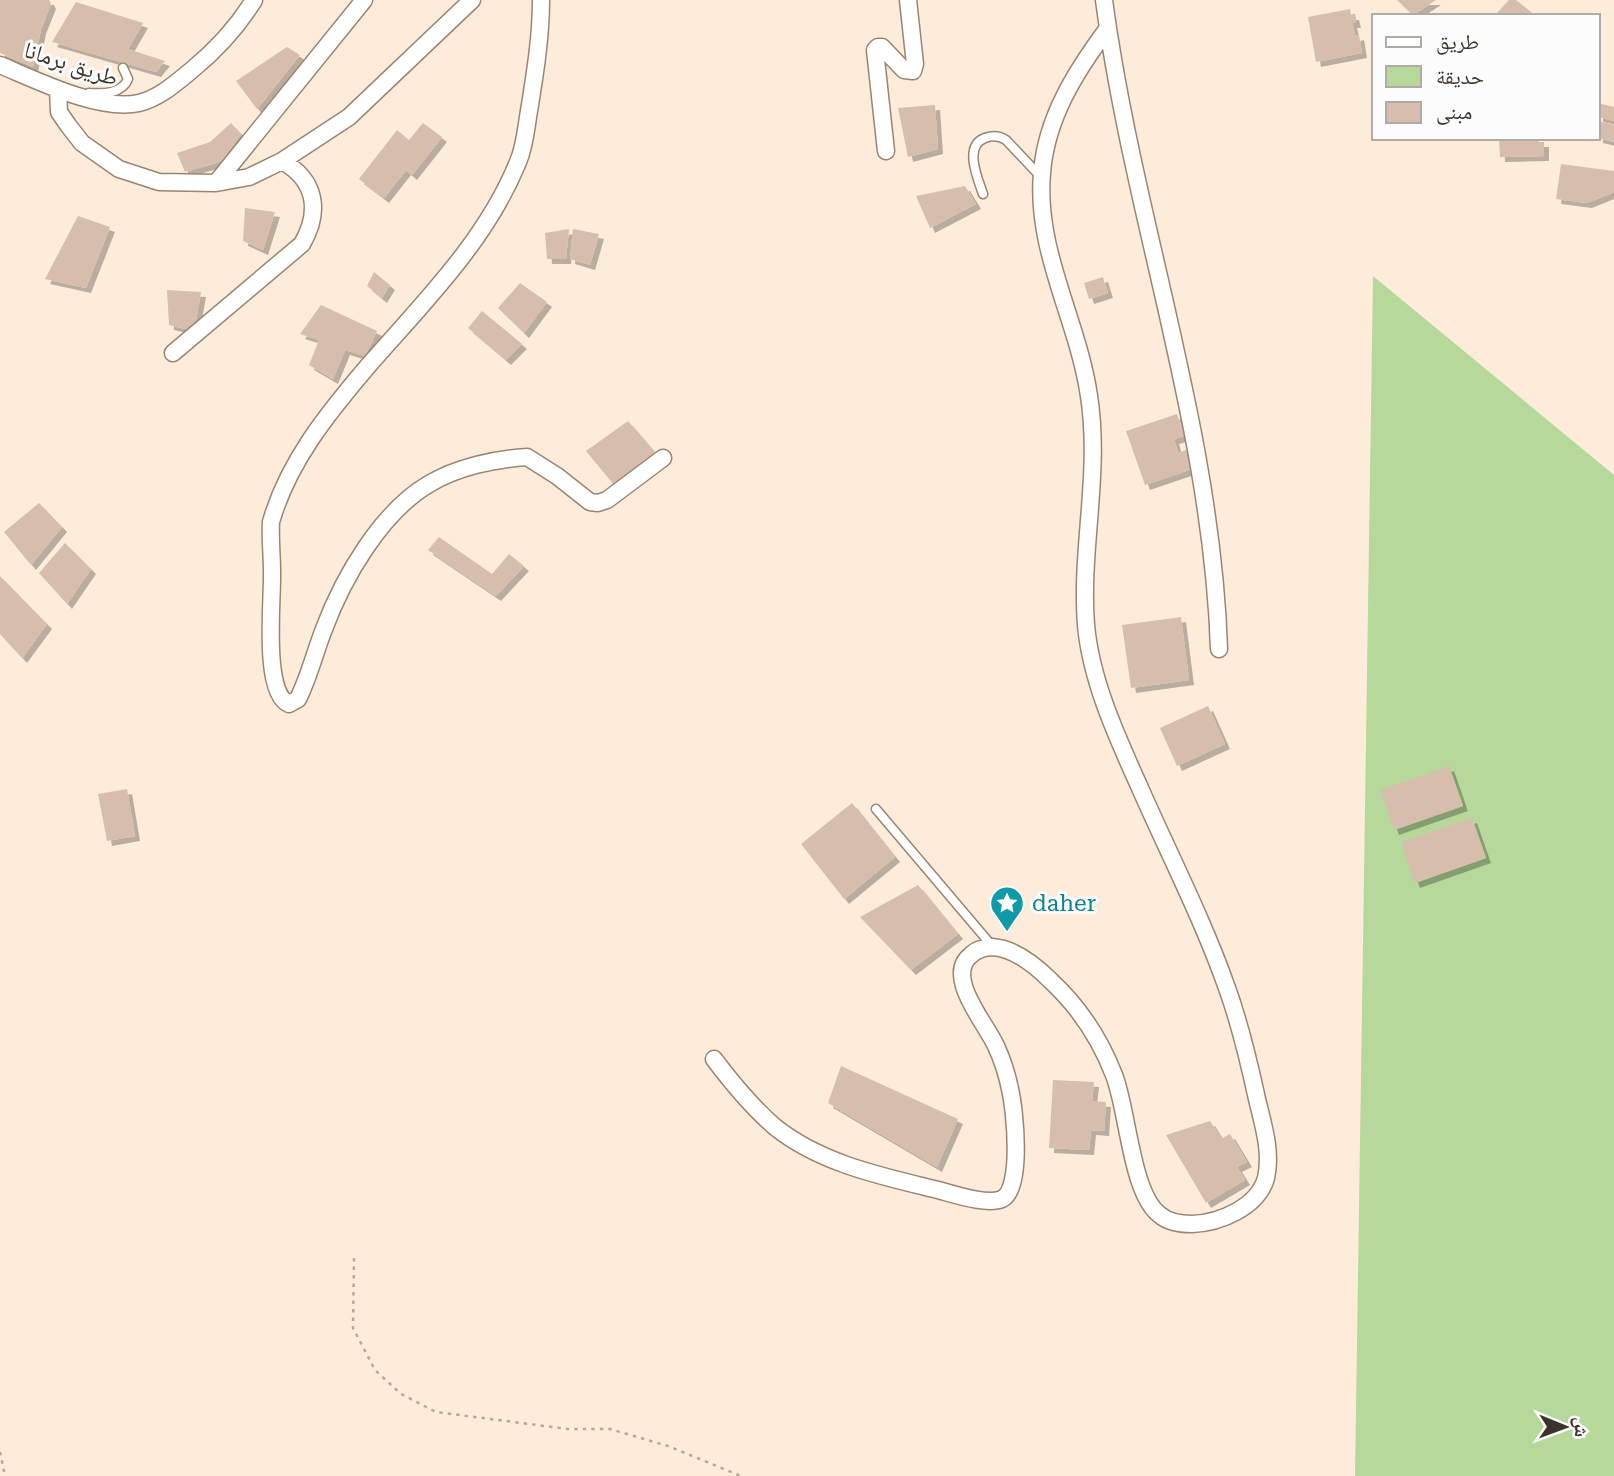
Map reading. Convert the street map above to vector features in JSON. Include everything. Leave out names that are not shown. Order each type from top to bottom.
[{"type":"street","name":"طريق برمانا","points":[[0,65],[33,80],[86,97],[127,105],[141,103],[159,95],[210,54],[254,0]]},
{"type":"street","points":[[215,183],[365,0]]},
{"type":"street","points":[[58,89],[59,111],[68,125],[82,143],[119,169],[159,182],[215,183],[249,177],[282,161],[349,117],[472,0]]},
{"type":"street","points":[[541,0],[539,40],[526,134],[518,161],[499,200],[439,286],[351,386],[309,441],[275,508],[271,522],[271,649],[273,673],[281,699],[289,704],[298,699],[324,628],[350,572],[368,545],[404,503],[429,484],[473,467],[527,457],[557,475],[590,502],[598,503],[607,500],[663,458]]},
{"type":"street","points":[[887,151],[875,50],[882,47],[904,70],[910,73],[913,71],[915,64],[908,0]]},
{"type":"street","points":[[1104,0],[1127,130],[1196,440],[1217,596],[1219,649]]},
{"type":"street","points":[[714,1059],[777,1129],[805,1146],[843,1164],[886,1178],[982,1200],[1001,1199],[1011,1191],[1014,1173],[1010,1084],[998,1049],[968,997],[960,975],[967,957],[992,947],[1017,955],[1031,964],[1046,975],[1079,1010],[1101,1046],[1116,1078],[1138,1175],[1148,1203],[1161,1217],[1186,1224],[1198,1224],[1238,1211],[1259,1194],[1266,1179],[1268,1160],[1265,1133],[1250,1064],[1228,990],[1205,931],[1119,743],[1094,668],[1086,626],[1094,444],[1090,399],[1081,351],[1052,264],[1044,230],[1041,177],[1044,151],[1058,110],[1072,80],[1108,28]]},
{"type":"street","points":[[173,353],[302,244],[309,232],[313,215],[310,188],[303,177],[282,161]]},
{"type":"lane","points":[[58,89],[90,93],[113,92],[128,82],[123,68]]},
{"type":"lane","points":[[983,194],[973,154],[980,140],[986,137],[1000,136],[1006,140],[1041,177]]},
{"type":"lane","points":[[876,809],[992,947]]},
{"type":"path","points":[[354,1258],[353,1328],[375,1370],[401,1394],[436,1412],[568,1429],[610,1429],[668,1446],[741,1476]]},
{"type":"path","points":[[0,1452],[5,1476]]},
{"type":"green space","points":[[1373,276],[1614,475],[1614,1476],[1355,1476]]},
{"type":"building","points":[[0,0],[49,0],[51,4],[41,29],[33,67],[0,53]]},
{"type":"building","points":[[1397,0],[1436,0],[1415,14]]},
{"type":"building","points":[[1509,0],[1516,0],[1534,14],[1496,14]]},
{"type":"building","points":[[76,2],[143,23],[128,49],[165,61],[156,72],[52,42]]},
{"type":"building","points":[[1350,9],[1356,23],[1352,23],[1355,36],[1359,35],[1362,53],[1316,62],[1308,17]]},
{"type":"building","points":[[287,47],[300,55],[257,109],[236,81]]},
{"type":"building","points":[[1600,104],[1614,107],[1614,121],[1600,118]]},
{"type":"building","points":[[935,105],[938,149],[908,157],[898,108]]},
{"type":"building","points":[[1600,122],[1614,125],[1614,142],[1600,138]]},
{"type":"building","points":[[231,123],[241,134],[222,161],[185,172],[177,153],[210,142]]},
{"type":"building","points":[[423,123],[442,137],[412,175],[406,170],[384,198],[359,179],[397,130],[409,140]]},
{"type":"building","points":[[1499,140],[1544,142],[1544,156],[1500,157]]},
{"type":"building","points":[[1561,164],[1614,171],[1614,192],[1587,203],[1556,199]]},
{"type":"building","points":[[965,186],[976,204],[930,228],[916,196]]},
{"type":"building","points":[[245,208],[275,212],[263,250],[243,241]]},
{"type":"building","points":[[78,216],[110,227],[86,288],[45,279]]},
{"type":"building","points":[[569,229],[566,259],[547,259],[545,233]]},
{"type":"building","points":[[573,229],[599,234],[590,265],[570,259]]},
{"type":"building","points":[[374,272],[390,285],[382,298],[367,286]]},
{"type":"building","points":[[1103,277],[1108,293],[1089,299],[1084,283]]},
{"type":"building","points":[[520,283],[547,302],[524,333],[498,308]]},
{"type":"building","points":[[167,290],[201,292],[194,331],[169,325]]},
{"type":"building","points":[[321,305],[377,331],[365,356],[345,350],[333,379],[309,365],[319,340],[300,334]]},
{"type":"building","points":[[482,311],[522,344],[506,360],[468,328]]},
{"type":"building","points":[[1177,414],[1185,436],[1174,439],[1178,453],[1189,449],[1195,468],[1145,485],[1126,431]]},
{"type":"building","points":[[628,421],[657,455],[614,485],[586,451]]},
{"type":"building","points":[[39,503],[62,527],[31,565],[4,532]]},
{"type":"building","points":[[439,537],[492,574],[509,554],[524,566],[496,596],[428,550]]},
{"type":"building","points":[[65,543],[91,569],[67,604],[39,573]]},
{"type":"building","points":[[0,576],[47,624],[22,658],[0,634]]},
{"type":"building","points":[[1181,617],[1189,680],[1131,688],[1122,625]]},
{"type":"building","points":[[1208,706],[1225,744],[1177,766],[1160,728]]},
{"type":"building","points":[[1449,766],[1463,806],[1394,830],[1380,790]]},
{"type":"building","points":[[127,789],[135,836],[107,841],[98,794]]},
{"type":"building","points":[[852,803],[895,857],[844,899],[801,844]]},
{"type":"building","points":[[1472,818],[1486,858],[1415,883],[1401,842]]},
{"type":"building","points":[[918,885],[958,934],[911,970],[860,917]]},
{"type":"building","points":[[841,1066],[958,1119],[937,1167],[828,1103]]},
{"type":"building","points":[[1053,1080],[1094,1082],[1092,1101],[1106,1102],[1104,1131],[1091,1130],[1089,1150],[1049,1148]]},
{"type":"building","points":[[1210,1121],[1221,1139],[1230,1134],[1247,1162],[1237,1167],[1245,1180],[1206,1203],[1166,1135]]},
{"type":"place","name":"daher","points":[[1007,933]]}]
